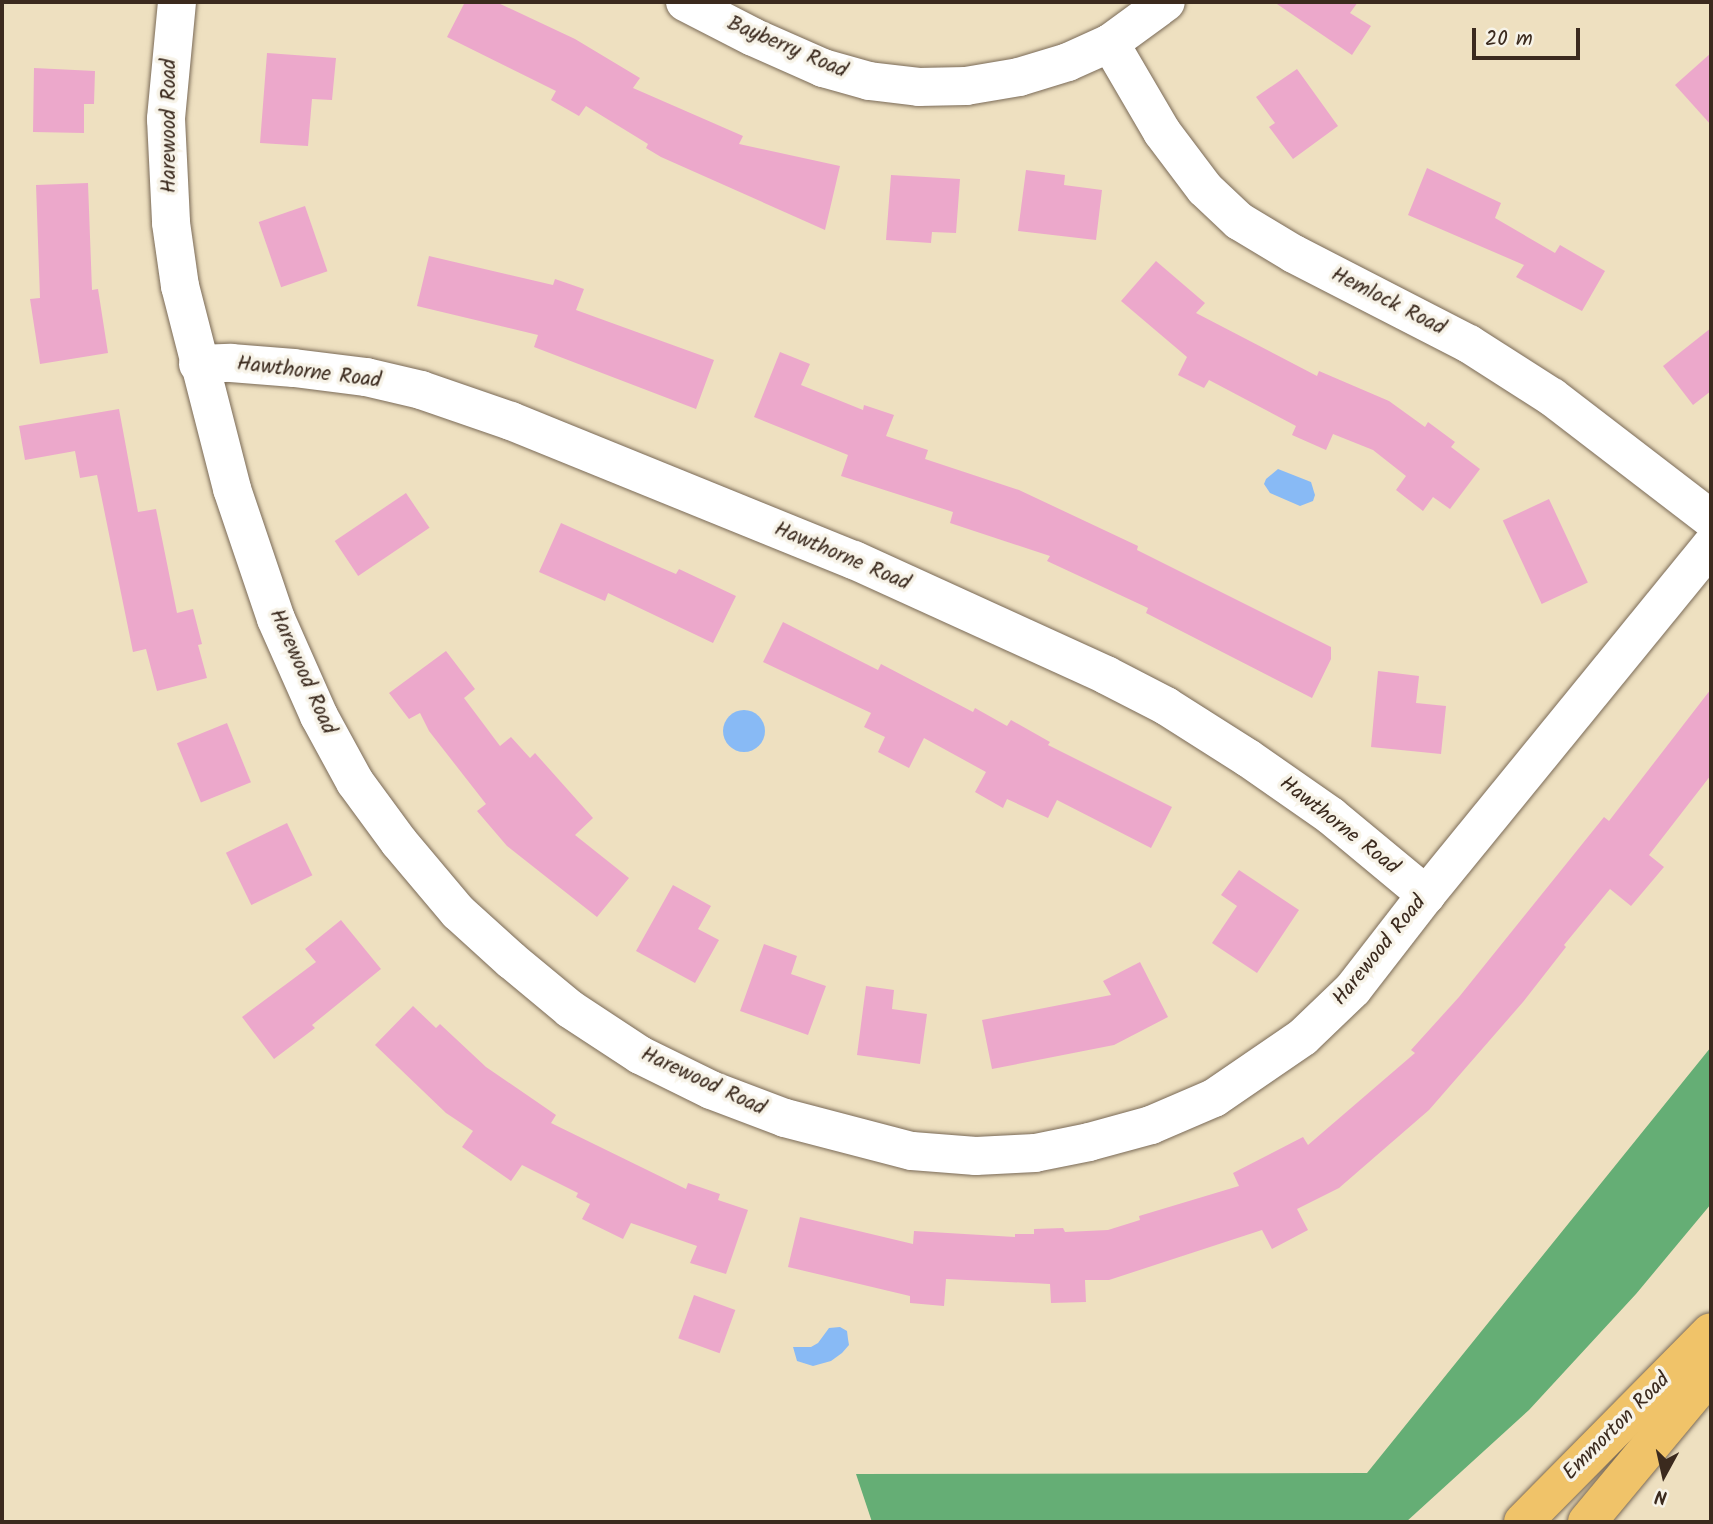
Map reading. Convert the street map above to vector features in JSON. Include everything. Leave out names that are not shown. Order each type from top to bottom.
[{"type":"main road","name":"Emmorton Road","points":[[1522,1522],[1711,1332]]},
{"type":"main road","name":"Emmorton Road","points":[[1587,1522],[1711,1373]]},
{"type":"street","name":"Harewood Road","points":[[177,2],[166,119],[169,189],[180,286],[232,489],[276,618],[319,716],[355,782],[399,842],[458,912],[511,960],[570,1009],[640,1055],[711,1090],[785,1118],[912,1151],[976,1156],[1035,1153],[1089,1142],[1151,1125],[1214,1098],[1303,1037],[1353,989],[1426,895],[1711,546]]},
{"type":"street","name":"Bayberry Road","points":[[685,2],[753,37],[823,68],[869,81],[919,87],[966,86],[1019,77],[1068,62],[1110,43],[1166,2]]},
{"type":"street","name":"Hemlock Road","points":[[1110,43],[1162,132],[1205,189],[1239,221],[1294,254],[1469,344],[1552,397],[1711,519]]},
{"type":"street","name":"Hawthorne Road","points":[[198,364],[230,363],[294,368],[366,377],[421,390],[511,421],[854,560],[1106,675],[1166,706],[1248,758],[1331,816],[1426,895]]},
{"type":"green space","points":[[1711,1047],[1711,1204],[1636,1294],[1529,1410],[1406,1522],[872,1522],[856,1474],[1367,1473]]},
{"type":"water","points":[[1278,469],[1311,482],[1315,495],[1313,501],[1300,506],[1270,493],[1264,484]]},
{"type":"water","points":[[744,710],[759,716],[765,731],[759,746],[744,752],[729,746],[723,731],[729,716]]},
{"type":"water","points":[[840,1327],[847,1331],[849,1345],[842,1353],[831,1361],[813,1366],[797,1361],[793,1347],[811,1347],[818,1343],[829,1328]]},
{"type":"building","points":[[465,2],[496,2],[575,39],[640,78],[633,88],[743,136],[739,144],[840,166],[825,230],[661,157],[646,148],[648,144],[586,106],[579,116],[551,100],[556,91],[447,37]]},
{"type":"building","points":[[1274,2],[1358,2],[1350,13],[1371,26],[1352,55]]},
{"type":"building","points":[[267,53],[336,58],[332,100],[312,99],[308,146],[260,143]]},
{"type":"building","points":[[1711,53],[1711,125],[1675,85]]},
{"type":"building","points":[[34,68],[95,71],[94,104],[84,104],[84,133],[33,132]]},
{"type":"building","points":[[1297,69],[1338,126],[1293,159],[1269,127],[1275,123],[1256,97]]},
{"type":"building","points":[[1427,168],[1501,203],[1495,218],[1555,253],[1560,245],[1605,271],[1582,311],[1516,277],[1524,265],[1408,215]]},
{"type":"building","points":[[1026,170],[1065,175],[1064,185],[1102,190],[1096,240],[1018,231]]},
{"type":"building","points":[[891,175],[960,179],[956,233],[932,232],[931,243],[886,240]]},
{"type":"building","points":[[88,183],[92,290],[98,289],[108,353],[40,364],[30,299],[40,298],[36,185]]},
{"type":"building","points":[[305,206],[327,271],[281,287],[259,222]]},
{"type":"building","points":[[429,256],[553,285],[555,279],[584,289],[576,310],[714,360],[696,409],[534,347],[538,335],[417,306]]},
{"type":"building","points":[[1156,261],[1205,303],[1196,313],[1317,376],[1319,371],[1389,401],[1425,427],[1428,422],[1455,442],[1451,447],[1480,469],[1450,509],[1433,497],[1423,511],[1396,490],[1406,476],[1373,450],[1333,434],[1326,450],[1292,435],[1296,426],[1209,380],[1204,388],[1178,375],[1187,357],[1121,301]]},
{"type":"building","points":[[1711,328],[1711,391],[1693,405],[1663,366]]},
{"type":"building","points":[[780,352],[810,364],[801,385],[863,410],[864,405],[894,415],[886,436],[928,450],[925,459],[1019,490],[1138,546],[1137,550],[1331,647],[1331,659],[1312,698],[1146,613],[1148,608],[1047,561],[1050,556],[950,523],[953,512],[841,476],[848,455],[754,417]]},
{"type":"building","points":[[119,409],[138,512],[156,509],[177,613],[193,609],[202,644],[198,645],[207,678],[157,691],[146,649],[133,652],[97,475],[80,478],[75,451],[25,460],[19,426]]},
{"type":"building","points":[[406,493],[429,528],[358,576],[335,541]]},
{"type":"building","points":[[1549,499],[1588,582],[1542,604],[1503,521]]},
{"type":"building","points":[[561,523],[676,574],[679,569],[736,596],[713,643],[608,593],[605,601],[539,572]]},
{"type":"building","points":[[783,622],[878,670],[881,664],[973,712],[975,708],[1007,726],[1011,720],[1050,742],[1048,745],[1172,807],[1151,848],[1057,800],[1048,818],[1007,799],[1003,808],[975,792],[986,772],[924,738],[909,768],[878,752],[885,737],[864,727],[871,713],[763,662]]},
{"type":"building","points":[[446,651],[475,689],[464,698],[500,746],[511,737],[530,758],[535,753],[593,818],[575,835],[629,878],[597,917],[507,846],[477,811],[486,804],[429,731],[420,713],[409,719],[389,693]]},
{"type":"building","points":[[1378,671],[1419,676],[1416,703],[1446,706],[1441,754],[1371,747]]},
{"type":"building","points":[[1711,689],[1711,775],[1649,855],[1664,867],[1631,906],[1610,889],[1564,945],[1566,947],[1523,1002],[1429,1110],[1339,1188],[1297,1209],[1308,1230],[1272,1249],[1262,1230],[1109,1280],[1085,1280],[1086,1302],[1051,1303],[1050,1284],[946,1279],[944,1306],[910,1303],[910,1296],[788,1267],[800,1217],[913,1244],[914,1231],[1015,1237],[1015,1234],[1034,1234],[1034,1229],[1063,1228],[1065,1232],[1108,1230],[1140,1220],[1139,1216],[1239,1186],[1233,1173],[1303,1137],[1308,1145],[1415,1053],[1411,1050],[1459,997],[1604,817],[1609,821]]},
{"type":"building","points":[[227,723],[251,782],[201,803],[177,743]]},
{"type":"building","points":[[287,823],[312,875],[251,905],[226,853]]},
{"type":"building","points":[[1239,870],[1299,910],[1257,973],[1212,943],[1237,906],[1221,895]]},
{"type":"building","points":[[673,885],[711,906],[698,929],[719,940],[695,983],[636,951]]},
{"type":"building","points":[[341,920],[381,969],[312,1025],[315,1028],[274,1059],[242,1017],[316,962],[305,949]]},
{"type":"building","points":[[764,944],[797,956],[791,974],[826,986],[808,1035],[740,1011]]},
{"type":"building","points":[[1140,962],[1168,1017],[1114,1045],[992,1069],[982,1020],[1111,995],[1103,981]]},
{"type":"building","points":[[866,986],[894,990],[892,1009],[927,1014],[920,1064],[857,1055]]},
{"type":"building","points":[[413,1006],[436,1028],[440,1024],[486,1067],[556,1115],[551,1123],[686,1189],[688,1183],[720,1194],[718,1200],[748,1210],[726,1274],[690,1263],[697,1246],[631,1223],[623,1239],[582,1219],[590,1204],[576,1197],[578,1193],[522,1165],[511,1181],[462,1147],[473,1131],[446,1113],[375,1045]]},
{"type":"building","points":[[694,1295],[735,1310],[720,1353],[678,1338]]}]
